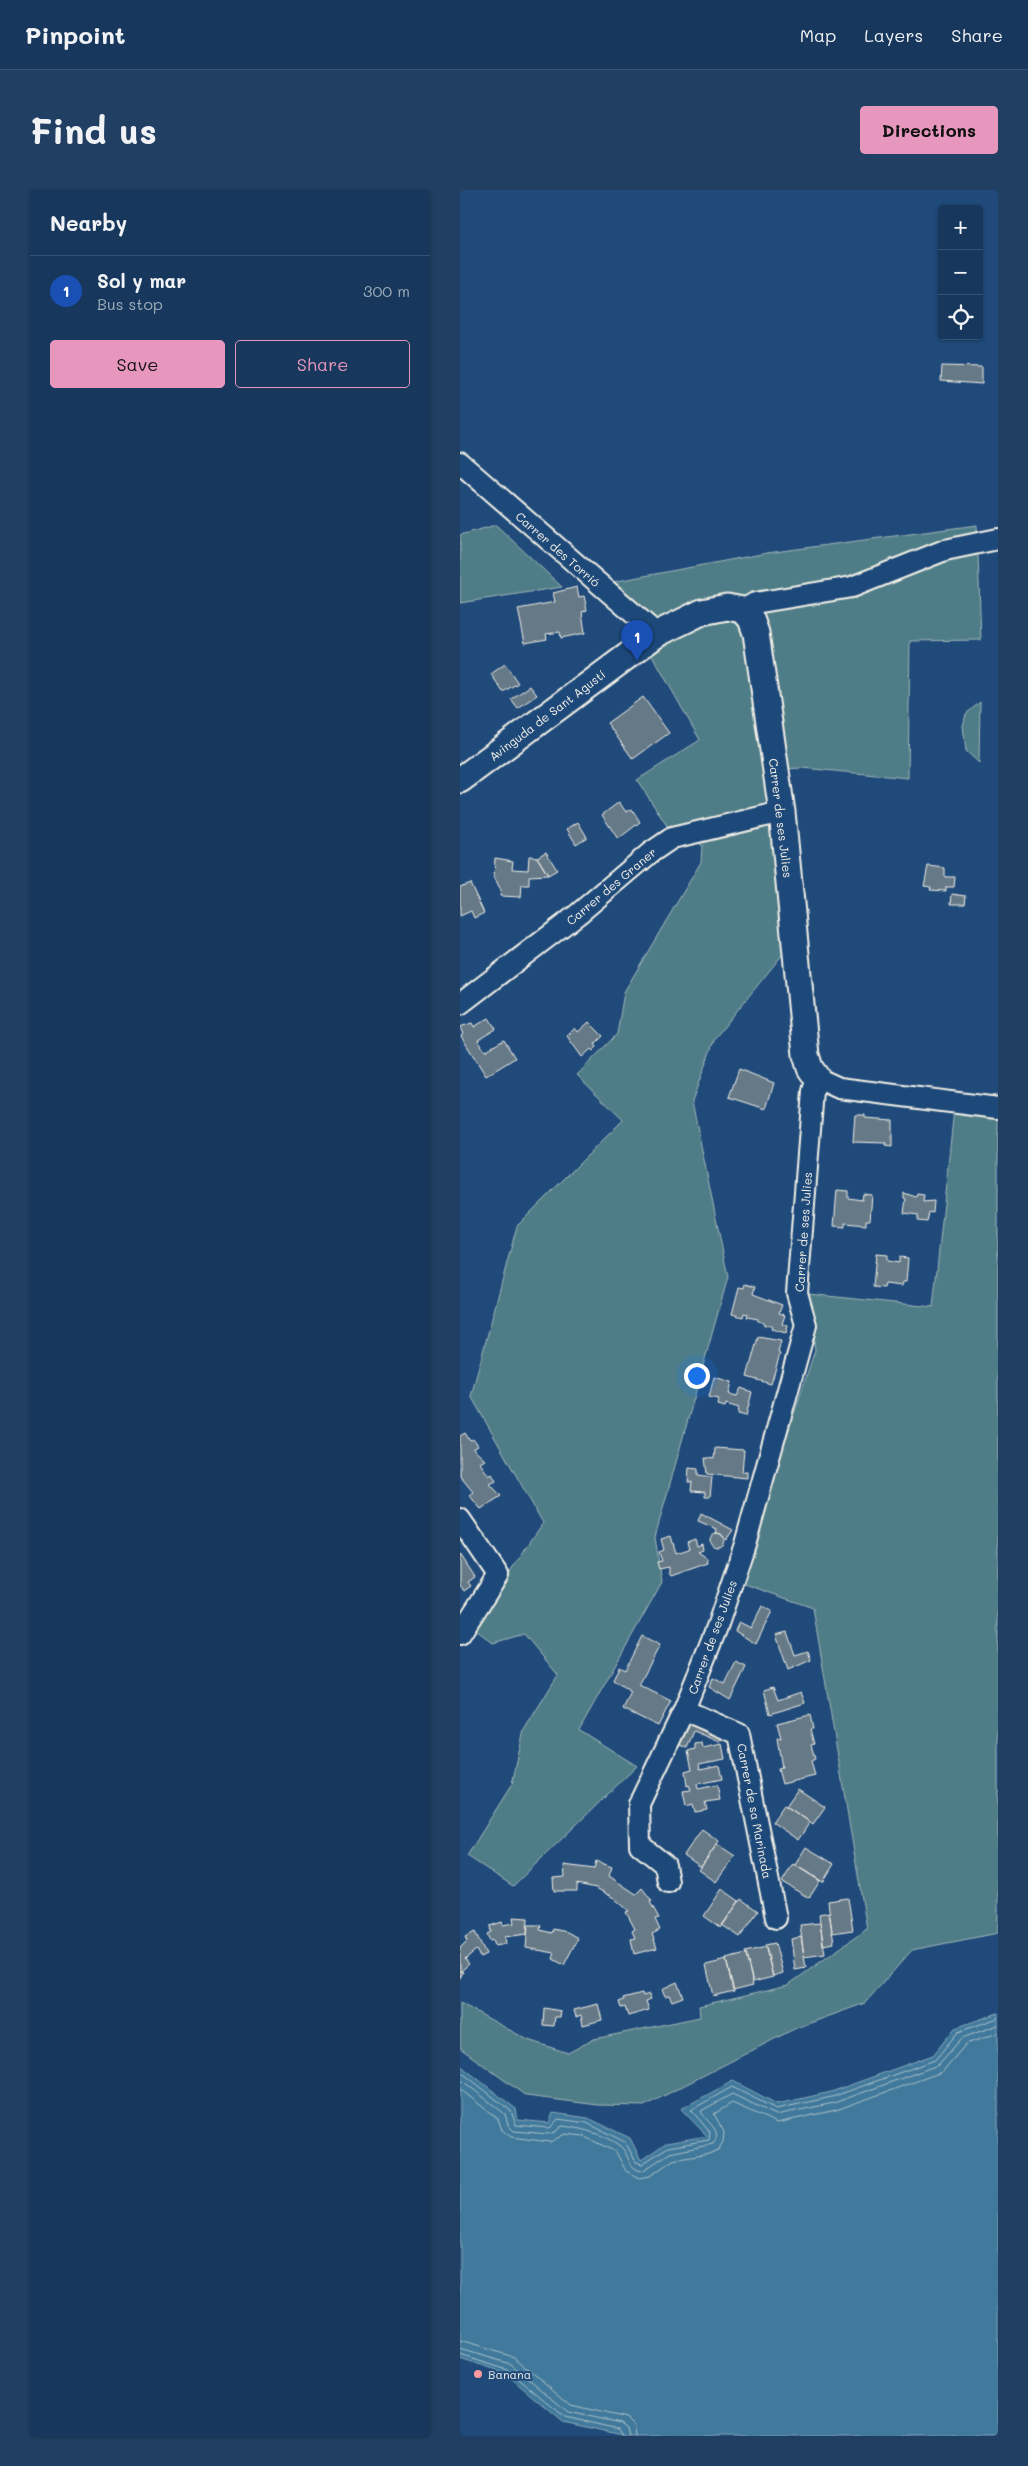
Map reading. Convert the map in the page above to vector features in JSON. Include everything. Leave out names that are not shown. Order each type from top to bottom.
[{"type":"street","name":"Carrer des Torrió","points":[[460,463],[656,634]]},
{"type":"street","points":[[743,610],[754,603],[852,588],[945,550],[998,539]]},
{"type":"street","name":"Avinguda de Sant Agustí","points":[[460,780],[656,634],[702,612],[727,607],[743,610]]},
{"type":"street","name":"Carrer de ses Julies","points":[[668,1882],[665,1866],[640,1845],[639,1804],[684,1710],[717,1627],[745,1544],[806,1325],[797,1293],[813,1091],[817,1078],[810,1068],[806,1055],[782,812],[756,633],[751,619],[743,610]]},
{"type":"street","name":"Carrer des Graner","points":[[460,1004],[578,914],[650,852],[672,838],[782,812]]},
{"type":"street","points":[[817,1078],[839,1088],[998,1108]]},
{"type":"street","points":[[460,1519],[498,1574],[460,1634]]},
{"type":"street","name":"Carrer de sa Marinada","points":[[684,1710],[739,1734],[776,1918]]},
{"type":"green space","points":[[496,525],[562,587],[460,603],[460,535]]},
{"type":"green space","points":[[977,525],[981,640],[910,641],[908,778],[802,768],[784,769],[787,949],[715,1038],[692,1101],[728,1277],[655,1537],[662,1582],[579,1730],[637,1766],[513,1886],[467,1856],[512,1784],[524,1730],[558,1675],[524,1634],[493,1643],[472,1627],[543,1523],[471,1396],[517,1226],[623,1120],[577,1075],[617,1034],[624,992],[701,862],[702,845],[669,829],[637,780],[700,740],[652,655],[653,621],[612,582],[767,553]]},
{"type":"green space","points":[[980,702],[979,763],[966,751],[963,726],[966,714]]},
{"type":"green space","points":[[954,1109],[998,1115],[998,1933],[912,1950],[865,2003],[794,2029],[644,2106],[598,2105],[526,2096],[460,2048],[460,2003],[528,2040],[568,2053],[594,2039],[700,2017],[699,2006],[788,1985],[867,1929],[813,1608],[739,1582],[815,1350],[808,1294],[933,1307]]},
{"type":"water","points":[[998,2013],[998,2436],[627,2436],[563,2422],[506,2374],[460,2359],[460,2065],[516,2109],[518,2120],[549,2123],[553,2113],[588,2118],[630,2138],[641,2160],[666,2143],[707,2136],[681,2109],[733,2081],[777,2104],[831,2092],[933,2055],[955,2028]]},
{"type":"building","points":[[942,366],[982,367],[982,384],[941,381]]},
{"type":"building","points":[[577,587],[579,597],[584,596],[587,610],[582,612],[585,633],[561,638],[560,632],[546,634],[547,639],[525,643],[518,609],[555,602],[553,593]]},
{"type":"building","points":[[505,664],[518,683],[503,692],[491,674]]},
{"type":"building","points":[[530,686],[537,695],[518,708],[511,699]]},
{"type":"building","points":[[643,697],[669,733],[633,759],[607,723]]},
{"type":"building","points":[[619,802],[626,812],[632,809],[640,822],[618,839],[602,815]]},
{"type":"building","points":[[578,822],[587,837],[576,844],[567,829]]},
{"type":"building","points":[[546,852],[557,870],[548,875],[537,857]]},
{"type":"building","points":[[529,856],[537,857],[548,875],[529,876],[529,885],[522,885],[521,897],[500,896],[501,890],[494,877],[495,858],[513,861],[512,869],[528,870]]},
{"type":"building","points":[[928,866],[945,868],[945,877],[955,877],[954,887],[946,887],[946,891],[930,890],[931,887],[924,886]]},
{"type":"building","points":[[470,883],[484,913],[474,918],[471,911],[460,916],[460,887]]},
{"type":"building","points":[[952,894],[966,896],[965,904],[951,904]]},
{"type":"building","points":[[489,1018],[496,1029],[478,1040],[485,1051],[504,1040],[515,1058],[486,1076],[461,1036],[463,1034],[460,1027],[472,1023],[474,1027]]},
{"type":"building","points":[[589,1022],[603,1036],[595,1044],[597,1047],[593,1051],[591,1049],[582,1057],[567,1036],[575,1028],[578,1032]]},
{"type":"building","points":[[739,1069],[774,1083],[766,1109],[729,1097]]},
{"type":"building","points":[[855,1115],[865,1115],[865,1118],[892,1120],[892,1147],[885,1146],[886,1143],[853,1142]]},
{"type":"building","points":[[837,1190],[848,1191],[848,1198],[862,1200],[863,1194],[872,1195],[870,1220],[866,1220],[866,1225],[845,1223],[845,1227],[834,1226]]},
{"type":"building","points":[[904,1193],[916,1197],[917,1194],[924,1195],[923,1202],[934,1201],[933,1213],[929,1212],[927,1222],[918,1221],[918,1215],[904,1213],[906,1199],[904,1198]]},
{"type":"building","points":[[876,1254],[887,1255],[887,1261],[899,1263],[899,1257],[908,1258],[906,1282],[903,1282],[902,1286],[885,1284],[884,1288],[873,1287]]},
{"type":"building","points":[[745,1284],[755,1287],[753,1294],[782,1305],[779,1313],[785,1315],[782,1324],[788,1326],[786,1333],[771,1329],[772,1325],[763,1325],[764,1323],[758,1321],[758,1319],[747,1317],[748,1314],[744,1313],[743,1317],[732,1314],[739,1287],[744,1288]]},
{"type":"building","points":[[758,1337],[781,1341],[778,1353],[780,1354],[771,1384],[747,1377]]},
{"type":"building","points":[[714,1377],[732,1382],[729,1394],[737,1396],[741,1388],[752,1392],[746,1416],[738,1414],[739,1408],[726,1404],[725,1407],[718,1405],[719,1399],[709,1397]]},
{"type":"building","points":[[465,1433],[470,1441],[473,1439],[478,1446],[473,1449],[485,1460],[480,1463],[489,1476],[492,1474],[496,1481],[490,1484],[501,1496],[481,1509],[469,1495],[473,1492],[460,1476],[460,1436]]},
{"type":"building","points":[[715,1448],[744,1450],[742,1472],[747,1472],[747,1478],[707,1474],[705,1458],[714,1459]]},
{"type":"building","points":[[689,1468],[698,1469],[698,1475],[712,1477],[710,1497],[705,1497],[705,1492],[691,1491],[692,1482],[688,1482]]},
{"type":"building","points":[[701,1513],[733,1530],[726,1540],[721,1534],[716,1533],[717,1529],[698,1521]]},
{"type":"building","points":[[714,1533],[720,1533],[724,1540],[720,1547],[714,1547],[710,1543],[710,1537]]},
{"type":"building","points":[[671,1536],[676,1553],[689,1549],[687,1542],[695,1539],[697,1546],[702,1544],[703,1550],[698,1552],[707,1558],[708,1563],[671,1576],[669,1567],[659,1569],[657,1562],[662,1561],[659,1552],[664,1550],[661,1539]]},
{"type":"building","points":[[460,1554],[475,1577],[468,1582],[471,1586],[464,1591],[460,1585]]},
{"type":"building","points":[[762,1606],[772,1611],[756,1644],[735,1631],[739,1622],[751,1628]]},
{"type":"building","points":[[787,1632],[795,1655],[808,1651],[811,1660],[788,1670],[776,1635]]},
{"type":"building","points":[[642,1636],[660,1645],[639,1685],[671,1701],[658,1726],[623,1709],[631,1692],[613,1680],[619,1667],[625,1670]]},
{"type":"building","points":[[736,1662],[746,1667],[730,1700],[709,1687],[713,1678],[725,1684]]},
{"type":"building","points":[[773,1687],[778,1700],[801,1692],[805,1703],[770,1714],[764,1690]]},
{"type":"building","points":[[810,1715],[813,1729],[810,1729],[814,1744],[811,1745],[815,1759],[811,1761],[815,1776],[782,1784],[778,1769],[782,1768],[777,1738],[781,1738],[777,1723]]},
{"type":"building","points":[[689,1717],[725,1732],[720,1742],[694,1731],[687,1748],[678,1744]]},
{"type":"building","points":[[702,1743],[703,1748],[722,1744],[725,1759],[699,1764],[700,1769],[719,1765],[722,1779],[697,1784],[698,1789],[717,1785],[720,1800],[705,1802],[707,1810],[695,1812],[693,1804],[686,1806],[683,1791],[691,1790],[689,1785],[687,1786],[685,1771],[692,1769],[688,1751],[695,1749],[695,1744]]},
{"type":"building","points":[[798,1789],[825,1807],[813,1824],[786,1806]]},
{"type":"building","points":[[784,1805],[810,1822],[798,1840],[772,1822]]},
{"type":"building","points":[[702,1829],[719,1841],[701,1867],[684,1855]]},
{"type":"building","points":[[717,1844],[735,1856],[716,1882],[699,1870]]},
{"type":"building","points":[[806,1847],[834,1864],[823,1882],[795,1865]]},
{"type":"building","points":[[596,1861],[612,1867],[609,1876],[636,1894],[642,1888],[652,1901],[650,1902],[659,1918],[655,1919],[660,1930],[652,1934],[657,1948],[634,1954],[631,1939],[635,1938],[632,1931],[635,1929],[626,1912],[629,1911],[614,1898],[596,1888],[577,1884],[577,1891],[554,1891],[553,1878],[565,1877],[564,1865],[594,1869]]},
{"type":"building","points":[[793,1864],[820,1881],[809,1898],[782,1882]]},
{"type":"building","points":[[722,1889],[739,1901],[721,1928],[704,1916]]},
{"type":"building","points":[[848,1898],[853,1930],[832,1933],[828,1901]]},
{"type":"building","points":[[741,1899],[758,1911],[740,1937],[722,1925]]},
{"type":"building","points":[[829,1912],[834,1943],[823,1945],[819,1914]]},
{"type":"building","points":[[513,1917],[528,1918],[527,1934],[505,1937],[506,1944],[495,1946],[493,1940],[490,1941],[487,1934],[491,1932],[490,1926],[502,1922],[503,1925],[514,1923]]},
{"type":"building","points":[[820,1923],[825,1954],[804,1957],[800,1925]]},
{"type":"building","points":[[528,1925],[541,1925],[540,1930],[552,1933],[553,1929],[567,1932],[578,1938],[564,1965],[553,1959],[555,1953],[526,1948]]},
{"type":"building","points":[[475,1932],[486,1954],[480,1957],[476,1950],[465,1959],[469,1964],[461,1971],[463,1972],[460,1978],[460,1948],[467,1941],[465,1937]]},
{"type":"building","points":[[801,1937],[806,1968],[795,1970],[791,1939]]},
{"type":"building","points":[[775,1943],[783,1973],[773,1976],[765,1945]]},
{"type":"building","points":[[766,1947],[773,1977],[753,1982],[745,1952]]},
{"type":"building","points":[[746,1954],[753,1985],[733,1990],[726,1959]]},
{"type":"building","points":[[726,1960],[734,1991],[713,1996],[706,1965]]},
{"type":"building","points":[[677,1982],[683,1997],[672,2001],[669,1995],[665,1996],[662,1989]]},
{"type":"building","points":[[642,1993],[643,1996],[649,1994],[651,1999],[646,2001],[649,2010],[628,2016],[625,2007],[621,2008],[619,2002],[624,2000],[623,1998]]},
{"type":"building","points":[[598,2004],[602,2020],[583,2025],[581,2015],[576,2017],[574,2010]]},
{"type":"building","points":[[544,2008],[561,2011],[560,2017],[555,2017],[554,2026],[543,2025]]},
{"type":"place","name":"Sol y mar","points":[[637,661]]},
{"type":"place","name":"Banana","points":[[478,2374]]}]
